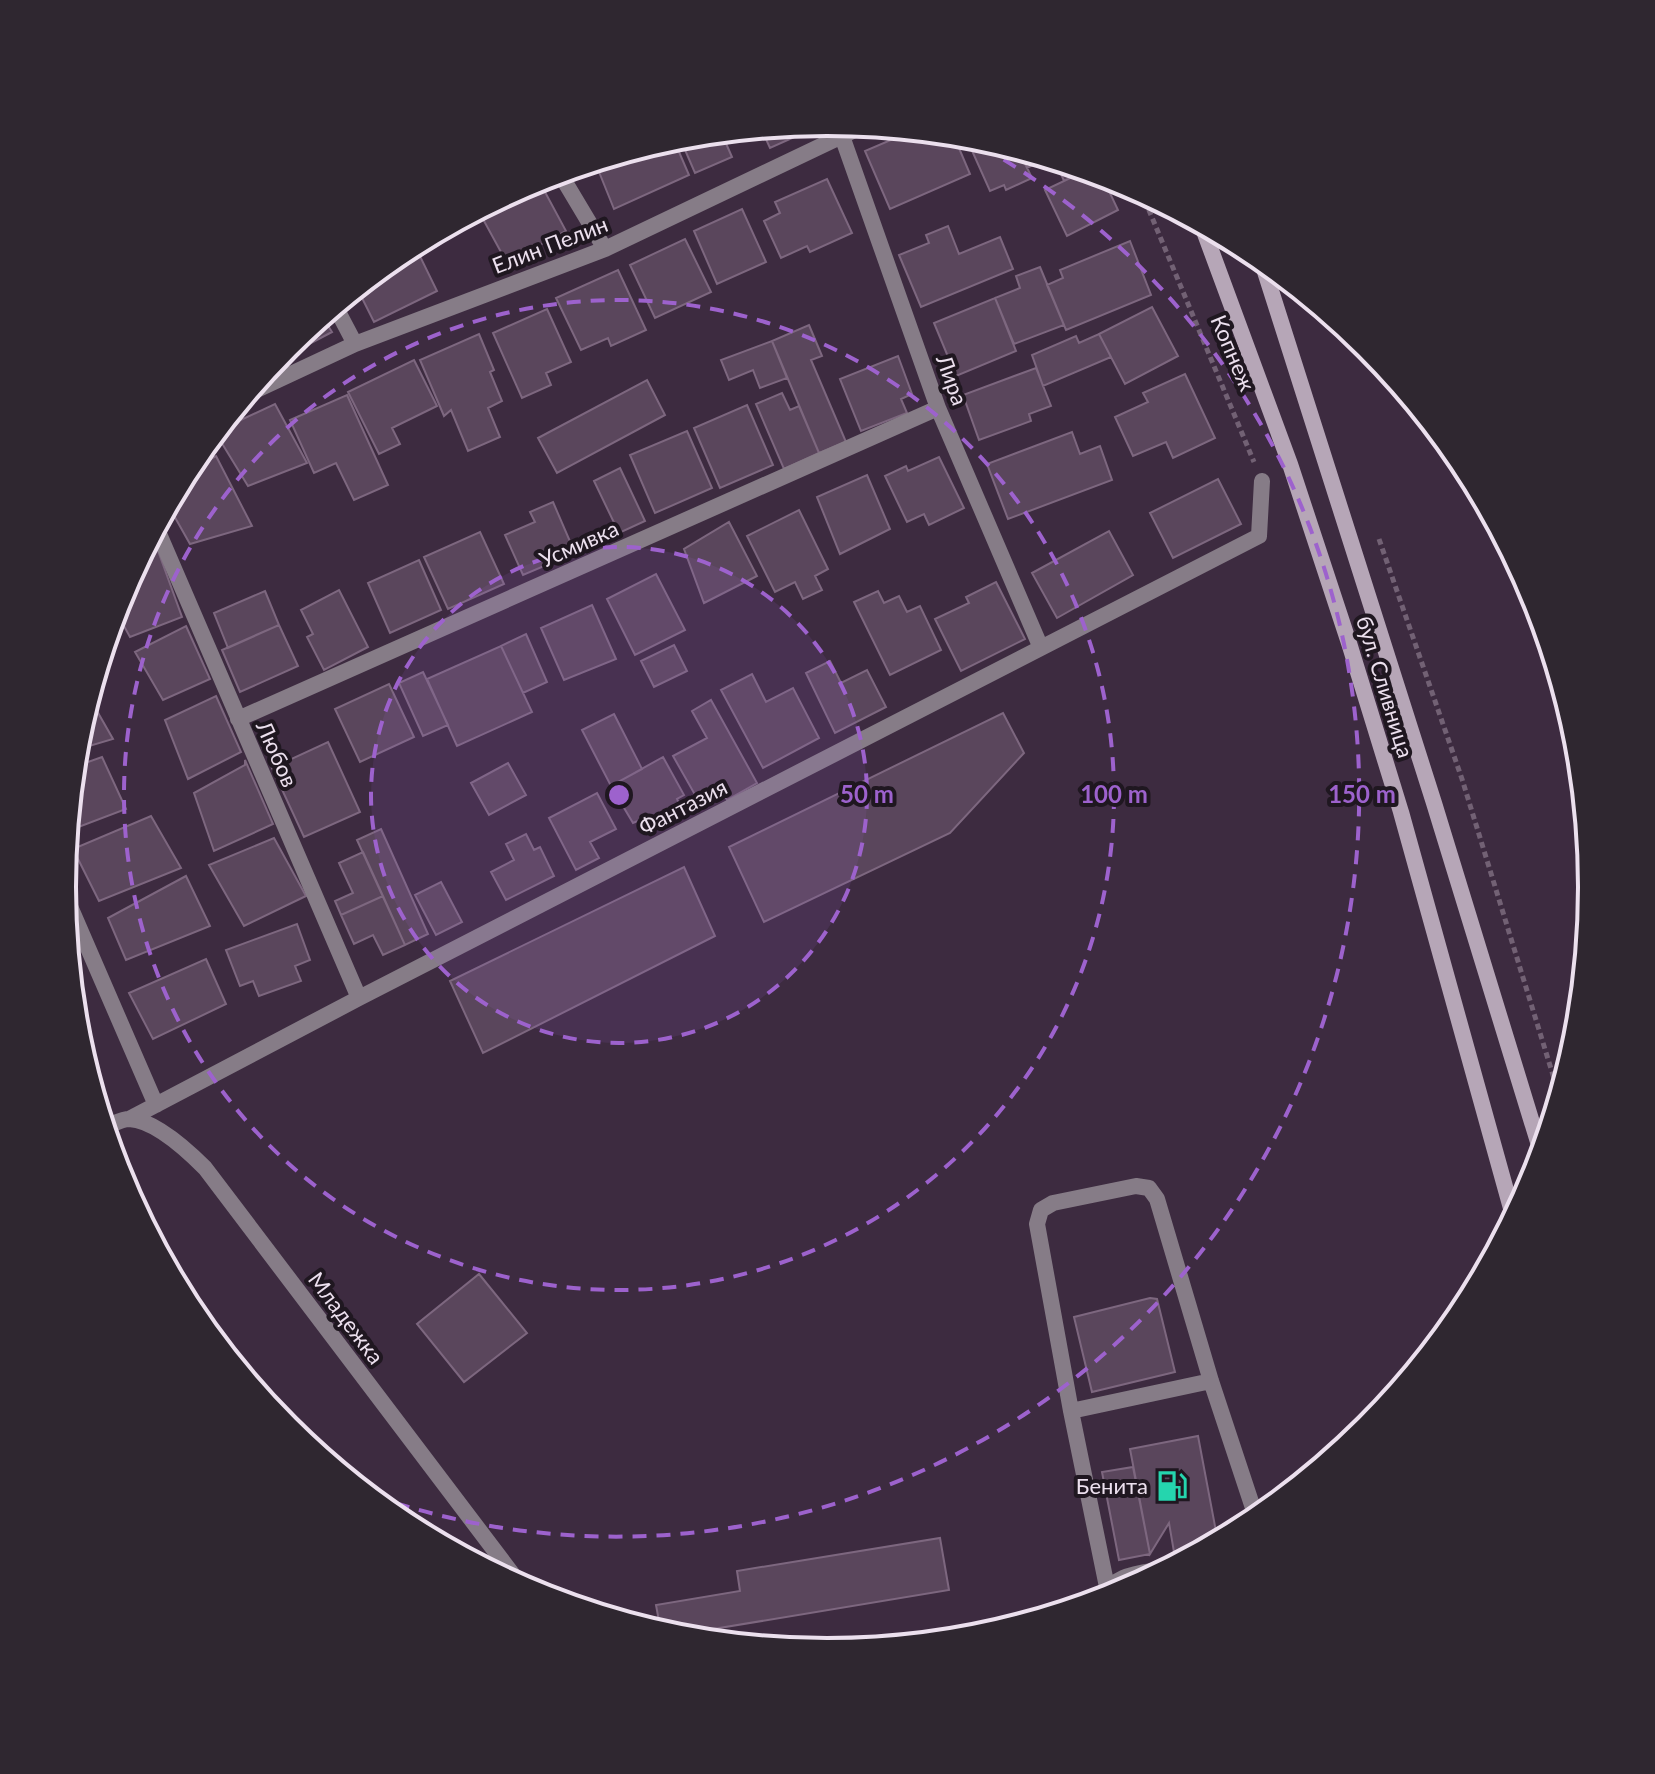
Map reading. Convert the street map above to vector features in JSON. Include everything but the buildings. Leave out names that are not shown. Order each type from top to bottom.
[{"type":"main road","name":"бул. Сливница","points":[[1207,238],[1290,464],[1349,643],[1401,812],[1509,1202]]},
{"type":"main road","name":"бул. Сливница","points":[[1267,278],[1536,1136]]},
{"type":"street","name":"Елин Пелин","points":[[270,384],[355,344],[605,249],[826,136]]},
{"type":"street","name":"Лира","points":[[843,136],[938,408],[1041,648]]},
{"type":"street","points":[[566,183],[605,249]]},
{"type":"street","points":[[340,315],[355,344]]},
{"type":"street","name":"Усмивка","points":[[238,719],[938,408]]},
{"type":"street","name":"Фантазия","points":[[129,1119],[1259,536],[1262,481]]},
{"type":"street","name":"Любов","points":[[162,540],[359,998]]},
{"type":"street","points":[[78,924],[156,1105]]},
{"type":"street","points":[[114,1124],[129,1119]]},
{"type":"street","name":"Младежка","points":[[129,1119],[150,1126],[180,1143],[205,1168],[506,1566]]},
{"type":"street","points":[[1102,1586],[1037,1224],[1041,1210],[1053,1203],[1136,1186],[1149,1188],[1157,1199],[1211,1381],[1253,1507]]},
{"type":"street","points":[[1071,1411],[1211,1381]]},
{"type":"path","name":"Копнеж","points":[[1148,208],[1262,481]]},
{"type":"path","points":[[1379,537],[1462,779],[1554,1078]]},
{"type":"place","name":"Бенита","points":[[1172,1486]]}]
